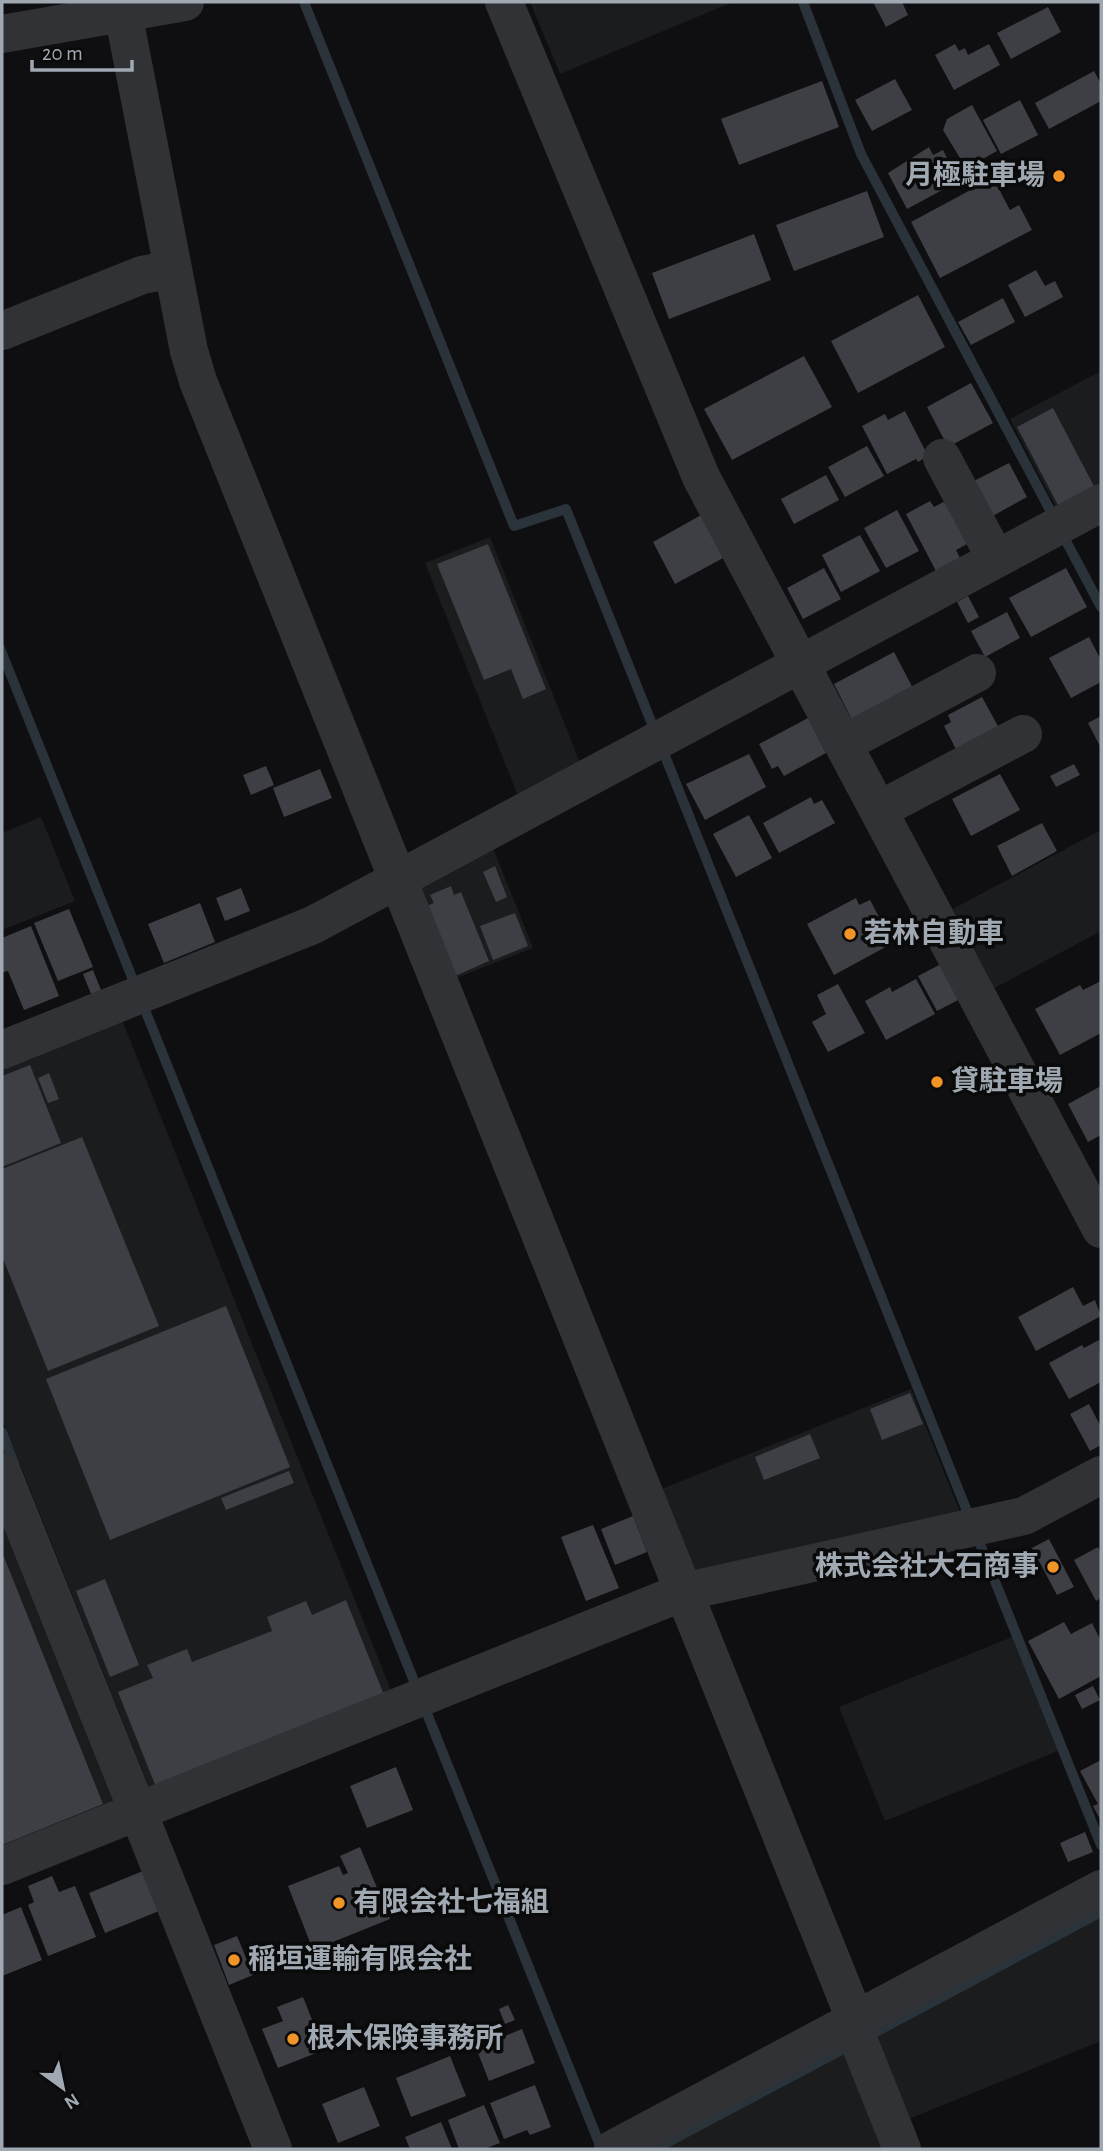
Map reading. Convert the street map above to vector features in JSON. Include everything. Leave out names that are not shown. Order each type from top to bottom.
[{"type":"street","points":[[2,34],[122,7],[185,2]]},
{"type":"street","points":[[504,2],[701,477],[879,810],[1088,1170],[1101,1229]]},
{"type":"street","points":[[122,7],[173,269],[198,381],[683,1592],[902,2149]]},
{"type":"street","points":[[2,331],[142,275],[173,269]]},
{"type":"street","points":[[942,458],[996,559]]},
{"type":"street","points":[[2,1050],[313,925],[1101,503]]},
{"type":"street","points":[[843,744],[977,673]]},
{"type":"street","points":[[879,810],[1023,734]]},
{"type":"street","points":[[2,1472],[273,2149]]},
{"type":"street","points":[[2,1866],[683,1592],[1024,1516],[1101,1475]]},
{"type":"street","points":[[614,2149],[1101,1889]]},
{"type":"shaded area","points":[[530,2],[733,2],[560,74]]},
{"type":"shaded area","points":[[1101,371],[1101,486],[1057,509],[1010,419]]},
{"type":"shaded area","points":[[490,537],[581,765],[519,798],[425,563]]},
{"type":"shaded area","points":[[2,640],[607,2149],[596,2149],[2,666]]},
{"type":"shaded area","points":[[41,817],[75,901],[2,930],[2,833]]},
{"type":"shaded area","points":[[1101,830],[1101,931],[989,991],[947,912]]},
{"type":"shaded area","points":[[493,848],[533,948],[454,979],[418,888]]},
{"type":"shaded area","points":[[122,1020],[393,1695],[151,1792],[2,1419],[2,1069]]},
{"type":"shaded area","name":"株式会社大石商事","points":[[911,1389],[962,1517],[701,1575],[691,1570],[659,1490]]},
{"type":"shaded area","points":[[2,1513],[115,1796],[110,1809],[2,1852]]},
{"type":"shaded area","points":[[1012,1637],[1058,1751],[885,1821],[839,1707]]},
{"type":"shaded area","points":[[1101,1915],[1101,2041],[906,2120],[873,2036]]},
{"type":"shaded area","points":[[846,2050],[886,2149],[660,2149]]},
{"type":"building","points":[[873,2],[902,2],[908,15],[886,27]]},
{"type":"building","points":[[1048,7],[1061,32],[1011,59],[997,33]]},
{"type":"building","points":[[955,44],[959,51],[965,48],[968,55],[989,44],[1000,65],[954,90],[935,55]]},
{"type":"building","points":[[1094,71],[1101,84],[1101,101],[1049,129],[1035,103]]},
{"type":"building","points":[[895,79],[912,110],[872,131],[855,100]]},
{"type":"building","points":[[822,81],[839,127],[739,165],[721,119]]},
{"type":"building","points":[[1020,100],[1038,135],[1001,154],[983,120]]},
{"type":"building","points":[[972,105],[997,151],[977,162],[980,167],[969,173],[943,130],[947,119]]},
{"type":"building","points":[[929,147],[933,155],[943,150],[959,181],[907,209],[888,173]]},
{"type":"building","points":[[993,178],[1010,210],[1019,205],[1032,230],[940,278],[911,222]]},
{"type":"building","points":[[867,191],[884,237],[794,271],[776,225]]},
{"type":"building","points":[[754,234],[771,280],[669,319],[652,273]]},
{"type":"building","points":[[1036,270],[1045,286],[1055,281],[1063,297],[1025,317],[1008,285]]},
{"type":"building","points":[[918,295],[945,347],[858,393],[831,341]]},
{"type":"building","points":[[1003,298],[1015,322],[971,345],[958,322]]},
{"type":"building","points":[[804,356],[832,407],[732,460],[704,409]]},
{"type":"building","points":[[971,383],[993,423],[948,447],[927,407]]},
{"type":"building","points":[[1053,408],[1095,488],[1059,507],[1017,427]]},
{"type":"building","points":[[905,411],[928,456],[887,474],[862,426],[885,414],[888,420]]},
{"type":"building","points":[[867,446],[884,476],[845,497],[828,467]]},
{"type":"building","points":[[1009,463],[1027,497],[989,518],[970,483]]},
{"type":"building","points":[[826,475],[839,500],[794,524],[781,499]]},
{"type":"building","points":[[949,499],[971,542],[956,550],[960,558],[936,571],[906,514],[930,501],[934,507]]},
{"type":"building","points":[[897,510],[919,551],[886,568],[864,528]]},
{"type":"building","points":[[703,514],[725,557],[675,584],[653,542]]},
{"type":"building","points":[[860,535],[880,571],[841,592],[822,555]]},
{"type":"building","points":[[488,544],[546,689],[523,699],[511,669],[484,680],[437,564]]},
{"type":"building","points":[[824,568],[841,599],[803,619],[787,588]]},
{"type":"building","points":[[1066,568],[1087,607],[1031,637],[1009,598]]},
{"type":"building","points":[[968,596],[979,617],[968,623],[957,602]]},
{"type":"building","points":[[1007,612],[1020,638],[985,657],[971,631]]},
{"type":"building","points":[[1089,637],[1101,660],[1101,682],[1071,698],[1049,658]]},
{"type":"building","points":[[894,652],[917,696],[856,728],[834,684]]},
{"type":"building","points":[[982,697],[1004,737],[961,759],[944,726],[951,722],[948,715]]},
{"type":"building","points":[[1101,716],[1101,748],[1088,723]]},
{"type":"building","points":[[808,718],[826,753],[784,776],[778,766],[772,769],[759,744]]},
{"type":"building","points":[[749,754],[766,787],[705,820],[686,784]]},
{"type":"building","points":[[1074,764],[1080,775],[1056,787],[1050,776]]},
{"type":"building","points":[[266,766],[274,785],[251,795],[243,775]]},
{"type":"building","points":[[320,769],[332,798],[284,817],[273,788]]},
{"type":"building","points":[[1000,774],[1020,810],[971,836],[952,799]]},
{"type":"building","points":[[811,797],[814,804],[822,800],[835,823],[779,853],[763,823]]},
{"type":"building","points":[[749,815],[772,858],[736,877],[713,834]]},
{"type":"building","points":[[1042,823],[1057,851],[1012,876],[997,846]]},
{"type":"building","points":[[495,866],[507,897],[496,902],[483,872]]},
{"type":"building","points":[[451,886],[454,895],[461,892],[489,961],[455,976],[427,906],[434,903],[430,895]]},
{"type":"building","points":[[241,888],[250,911],[225,921],[216,898]]},
{"type":"building","name":"若林自動車","points":[[856,898],[859,905],[870,900],[893,943],[834,975],[807,924]]},
{"type":"building","points":[[200,903],[215,942],[164,963],[148,924]]},
{"type":"building","points":[[69,909],[93,967],[58,981],[34,923]]},
{"type":"building","points":[[515,913],[528,946],[493,960],[480,926]]},
{"type":"building","points":[[31,926],[59,996],[24,1010],[8,971],[3,972],[2,938]]},
{"type":"building","points":[[941,964],[960,999],[937,1011],[918,976]]},
{"type":"building","points":[[93,970],[101,990],[91,994],[83,974]]},
{"type":"building","points":[[916,979],[935,1014],[886,1040],[865,1001],[890,987],[892,992]]},
{"type":"building","points":[[1101,981],[1101,1033],[1060,1055],[1035,1009],[1080,985],[1083,990]]},
{"type":"building","points":[[838,984],[865,1033],[828,1052],[812,1022],[826,1014],[817,995]]},
{"type":"building","points":[[30,1065],[61,1143],[2,1167],[2,1076]]},
{"type":"building","points":[[49,1073],[59,1099],[48,1103],[38,1078]]},
{"type":"building","points":[[1101,1086],[1101,1135],[1088,1142],[1068,1104]]},
{"type":"building","points":[[82,1137],[159,1326],[48,1371],[2,1256],[2,1169]]},
{"type":"building","points":[[1073,1287],[1083,1306],[1095,1300],[1101,1316],[1036,1351],[1018,1317]]},
{"type":"building","points":[[226,1306],[290,1467],[110,1540],[46,1379]]},
{"type":"building","points":[[1099,1340],[1101,1382],[1069,1399],[1049,1363],[1082,1345],[1084,1348]]},
{"type":"building","points":[[910,1393],[923,1424],[882,1440],[870,1409]]},
{"type":"building","points":[[1089,1404],[1101,1427],[1101,1445],[1090,1451],[1070,1414]]},
{"type":"building","points":[[810,1434],[820,1458],[764,1480],[755,1457]]},
{"type":"building","points":[[289,1471],[294,1483],[226,1510],[221,1498]]},
{"type":"building","points":[[633,1516],[647,1552],[615,1565],[601,1529]]},
{"type":"building","points":[[593,1525],[619,1588],[586,1601],[561,1537]]},
{"type":"building","points":[[1049,1539],[1074,1587],[1057,1595],[1032,1548]]},
{"type":"building","points":[[1098,1547],[1101,1553],[1101,1598],[1096,1601],[1074,1560]]},
{"type":"building","points":[[2,1552],[103,1804],[2,1845]]},
{"type":"building","points":[[105,1579],[139,1665],[110,1677],[76,1591]]},
{"type":"building","points":[[346,1600],[384,1695],[156,1787],[118,1692],[153,1678],[147,1665],[187,1649],[192,1662],[272,1631],[267,1617],[306,1601],[312,1615]]},
{"type":"building","points":[[1064,1622],[1071,1634],[1092,1623],[1101,1641],[1101,1676],[1059,1699],[1028,1641]]},
{"type":"building","points":[[1093,1686],[1100,1700],[1082,1709],[1075,1695]]},
{"type":"building","points":[[1101,1760],[1101,1821],[1093,1806],[1098,1804],[1080,1771]]},
{"type":"building","points":[[396,1767],[413,1810],[367,1828],[350,1786]]},
{"type":"building","points":[[1085,1832],[1093,1852],[1068,1862],[1060,1843]]},
{"type":"building","points":[[360,1847],[390,1919],[313,1950],[288,1886],[339,1866],[343,1875],[348,1873],[340,1856]]},
{"type":"building","points":[[143,1871],[159,1911],[105,1933],[89,1893]]},
{"type":"building","points":[[52,1876],[59,1892],[75,1886],[96,1937],[48,1956],[28,1905],[34,1902],[28,1886]]},
{"type":"building","points":[[21,1907],[42,1960],[2,1976],[2,1915]]},
{"type":"building","points":[[237,1936],[253,1975],[229,1985],[214,1945]]},
{"type":"building","points":[[303,1997],[324,2050],[278,2068],[262,2029],[283,2021],[277,2007]]},
{"type":"building","points":[[508,2005],[515,2020],[505,2024],[499,2009]]},
{"type":"building","points":[[522,2029],[535,2063],[489,2081],[476,2048]]},
{"type":"building","points":[[450,2056],[466,2096],[411,2117],[396,2078]]},
{"type":"building","points":[[535,2085],[551,2127],[530,2135],[527,2130],[504,2139],[490,2103]]},
{"type":"building","points":[[364,2087],[380,2126],[338,2143],[322,2104]]},
{"type":"building","points":[[484,2105],[500,2143],[484,2149],[459,2149],[448,2120]]},
{"type":"building","points":[[441,2122],[452,2149],[410,2149],[405,2137]]},
{"type":"waterway","points":[[304,2],[514,526],[566,509],[652,724]]},
{"type":"waterway","points":[[803,2],[861,154],[1050,510]]},
{"type":"waterway","points":[[1066,541],[1101,607]]},
{"type":"waterway","points":[[665,756],[969,1516]]},
{"type":"waterway","points":[[2,1432],[15,1466]]},
{"type":"waterway","points":[[978,1539],[1101,1845]]},
{"type":"waterway","points":[[872,2034],[1101,1912]]},
{"type":"waterway","points":[[655,2149],[845,2048]]},
{"type":"place","name":"月極駐車場","points":[[1059,176]]},
{"type":"place","name":"若林自動車","points":[[850,934]]},
{"type":"place","name":"貸駐車場","points":[[937,1082]]},
{"type":"place","name":"株式会社大石商事","points":[[1053,1567]]},
{"type":"place","name":"有限会社七福組","points":[[339,1903]]},
{"type":"place","name":"稲垣運輸有限会社","points":[[234,1960]]},
{"type":"place","name":"根木保険事務所","points":[[293,2039]]}]
